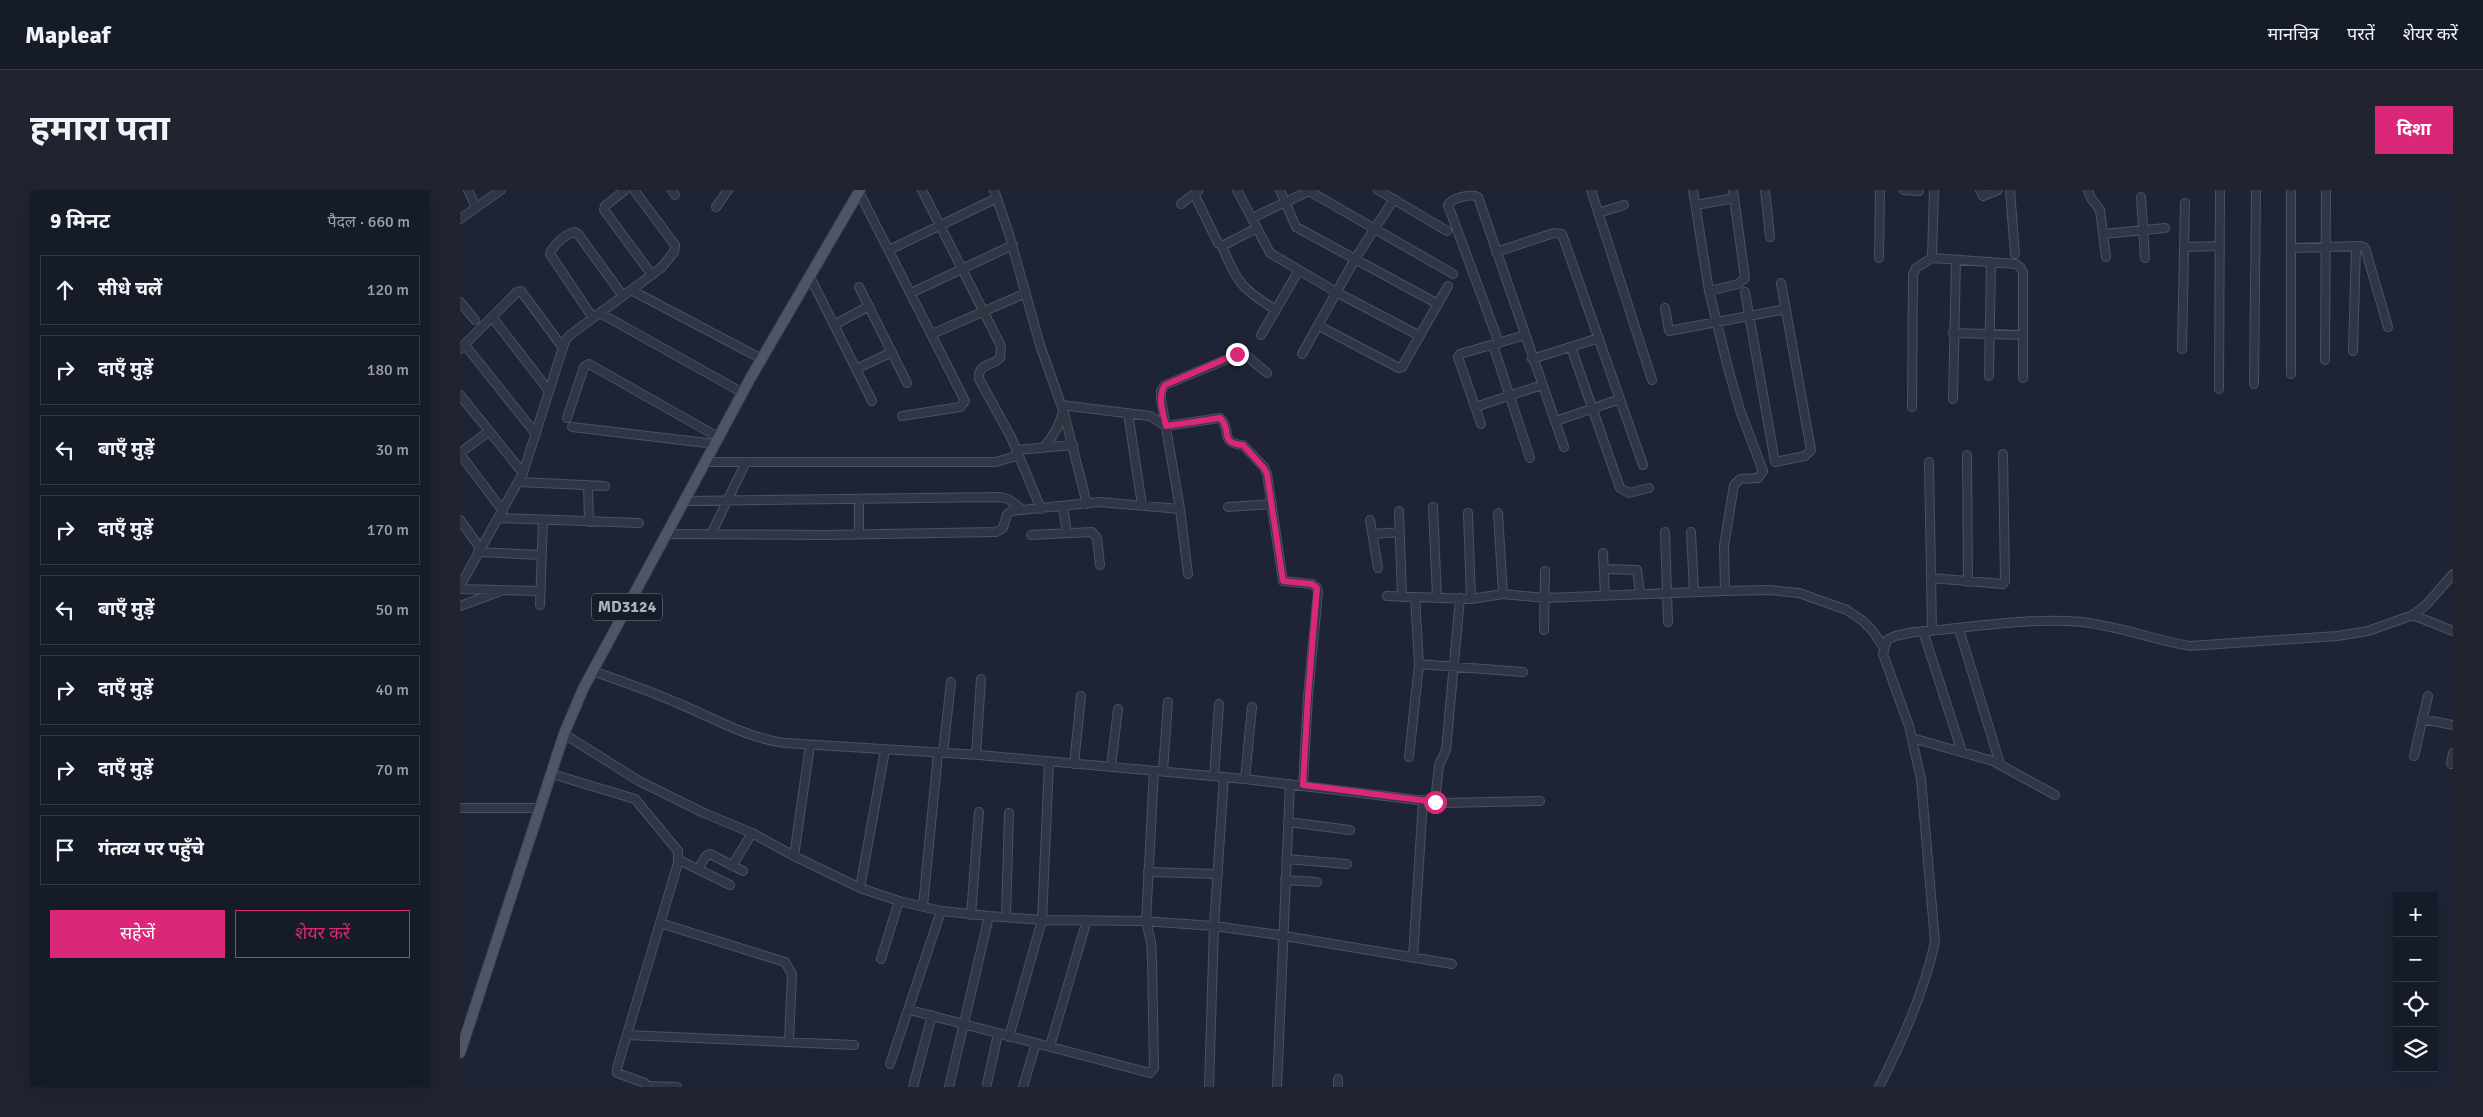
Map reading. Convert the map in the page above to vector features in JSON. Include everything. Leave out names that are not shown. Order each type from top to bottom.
[{"type":"main road","name":"MD3124","points":[[460,1053],[564,734],[592,672],[716,440],[860,191]]},
{"type":"street","points":[[468,190],[476,207]]},
{"type":"street","points":[[460,219],[501,190]]},
{"type":"street","points":[[625,190],[605,206],[604,210],[652,275]]},
{"type":"street","points":[[541,590],[460,588],[479,550],[524,473],[563,348],[570,335],[652,275],[669,260],[675,245],[634,190]]},
{"type":"street","points":[[716,207],[728,190]]},
{"type":"street","points":[[922,190],[1002,352],[997,361],[982,367],[978,372],[979,379],[1018,453],[1041,509]]},
{"type":"street","points":[[994,190],[1013,245],[1040,345],[1062,407],[1087,504]]},
{"type":"street","points":[[1237,190],[1270,253],[1336,292],[1420,336]]},
{"type":"street","points":[[1280,190],[1296,227],[1438,304]]},
{"type":"street","points":[[1252,218],[1286,204],[1309,190],[1453,274]]},
{"type":"street","points":[[1378,190],[1447,231]]},
{"type":"street","points":[[1452,190],[1455,199]]},
{"type":"street","points":[[1591,190],[1652,380]]},
{"type":"street","points":[[1694,190],[1709,291],[1716,322],[1740,410],[1763,471],[1758,478],[1740,479],[1734,485],[1724,546],[1725,591]]},
{"type":"street","points":[[1766,190],[1770,237]]},
{"type":"street","points":[[1879,258],[1880,190]]},
{"type":"street","points":[[1904,190],[1919,191]]},
{"type":"street","points":[[1932,258],[1934,190]]},
{"type":"street","points":[[1980,190],[1983,196],[1998,190]]},
{"type":"street","points":[[2010,190],[2015,254]]},
{"type":"street","points":[[2088,190],[2091,198],[2100,210],[2106,257]]},
{"type":"street","points":[[2218,389],[2220,190]]},
{"type":"street","points":[[2254,384],[2256,190]]},
{"type":"street","points":[[2290,374],[2291,190]]},
{"type":"street","points":[[2325,360],[2326,190]]},
{"type":"street","points":[[860,191],[963,395],[964,405],[902,416]]},
{"type":"street","points":[[1181,204],[1196,192],[1232,271],[1250,294],[1276,310]]},
{"type":"street","points":[[1696,204],[1733,194],[1745,278],[1738,284],[1709,291]]},
{"type":"street","points":[[1530,458],[1509,396],[1496,344],[1448,205],[1455,199],[1476,195],[1564,447]]},
{"type":"street","points":[[2141,197],[2145,258]]},
{"type":"street","points":[[890,250],[997,198]]},
{"type":"street","points":[[1302,354],[1355,259],[1394,199]]},
{"type":"street","points":[[2182,349],[2185,203]]},
{"type":"street","points":[[1598,213],[1624,206]]},
{"type":"street","points":[[1222,246],[1226,246],[1257,228]]},
{"type":"street","points":[[2103,234],[2165,228]]},
{"type":"street","points":[[623,296],[578,234],[570,233],[552,249],[550,254],[596,315],[743,393]]},
{"type":"street","points":[[1496,252],[1554,233],[1562,234],[1643,465]]},
{"type":"street","points":[[912,293],[1013,245]]},
{"type":"street","points":[[2184,247],[2219,246]]},
{"type":"street","points":[[2354,351],[2356,246]]},
{"type":"street","points":[[2291,248],[2361,246],[2367,252],[2388,327]]},
{"type":"street","points":[[1912,408],[1913,275],[1916,268],[1932,258],[2016,264],[2020,267],[2023,272],[2023,378]]},
{"type":"street","points":[[1953,400],[1956,260]]},
{"type":"street","points":[[1989,376],[1991,262]]},
{"type":"street","points":[[1262,335],[1299,270]]},
{"type":"street","points":[[810,277],[872,401]]},
{"type":"street","points":[[1745,292],[1775,460],[1777,462],[1805,456],[1811,450],[1781,283]]},
{"type":"street","points":[[1319,326],[1399,368],[1402,367],[1448,286]]},
{"type":"street","points":[[859,287],[908,383]]},
{"type":"street","points":[[630,290],[762,359]]},
{"type":"street","points":[[536,434],[462,347],[517,292],[521,291],[563,348]]},
{"type":"street","points":[[932,334],[1026,293]]},
{"type":"street","points":[[460,302],[475,320]]},
{"type":"street","points":[[834,325],[869,306]]},
{"type":"street","points":[[1664,308],[1669,331],[1786,310]]},
{"type":"street","points":[[492,317],[549,391]]},
{"type":"street","points":[[1953,332],[2023,335]]},
{"type":"street","points":[[1481,424],[1458,357],[1460,354],[1525,335]]},
{"type":"street","points":[[1532,359],[1599,338]]},
{"type":"street","points":[[1571,347],[1620,488],[1629,493],[1649,488]]},
{"type":"street","points":[[856,369],[892,352]]},
{"type":"street","points":[[1188,574],[1180,509],[1161,391],[1165,385],[1237,354],[1248,357],[1267,373]]},
{"type":"street","points":[[567,418],[584,367],[589,364],[716,440]]},
{"type":"street","points":[[1475,406],[1542,385]]},
{"type":"street","points":[[460,395],[488,432],[524,473]]},
{"type":"street","points":[[1556,421],[1620,400]]},
{"type":"street","points":[[1062,407],[1150,416],[1166,426],[1220,418],[1223,421],[1228,441],[1231,444],[1243,445],[1264,468],[1272,504],[1283,581],[1312,584],[1317,588],[1318,592],[1308,696],[1303,785]]},
{"type":"street","points":[[1043,448],[1053,437],[1060,424],[1062,407]]},
{"type":"street","points":[[1128,414],[1142,505]]},
{"type":"street","points":[[572,427],[716,440]]},
{"type":"street","points":[[488,432],[460,454],[501,514],[543,520],[639,524]]},
{"type":"street","points":[[704,462],[996,462],[1018,453],[1072,445]]},
{"type":"street","points":[[1931,578],[1998,585],[2003,584],[2005,581],[2003,454]]},
{"type":"street","points":[[1967,455],[1968,582]]},
{"type":"street","points":[[711,534],[746,462]]},
{"type":"street","points":[[1929,462],[1931,578],[1928,631],[1962,752]]},
{"type":"street","points":[[519,482],[605,486]]},
{"type":"street","points":[[588,485],[589,522]]},
{"type":"street","points":[[684,501],[1000,497],[1008,499],[1023,510]]},
{"type":"street","points":[[859,499],[859,534]]},
{"type":"street","points":[[666,534],[996,532],[1003,528],[1007,514],[1023,510],[1113,502],[1180,509]]},
{"type":"street","points":[[1228,507],[1272,504]]},
{"type":"street","points":[[1433,506],[1437,598]]},
{"type":"street","points":[[1063,507],[1066,534]]},
{"type":"street","points":[[1399,511],[1402,596]]},
{"type":"street","points":[[1468,513],[1471,599]]},
{"type":"street","points":[[1498,514],[1503,594]]},
{"type":"street","points":[[460,520],[479,550]]},
{"type":"street","points":[[540,605],[543,520]]},
{"type":"street","points":[[1370,520],[1378,568]]},
{"type":"street","points":[[1373,534],[1400,532]]},
{"type":"street","points":[[1665,532],[1668,622]]},
{"type":"street","points":[[1691,532],[1694,592]]},
{"type":"street","points":[[1031,535],[1095,534],[1100,565]]},
{"type":"street","points":[[479,550],[542,555]]},
{"type":"street","points":[[1603,553],[1605,595]]},
{"type":"street","points":[[1604,569],[1637,570],[1640,593]]},
{"type":"street","points":[[1544,630],[1545,571]]},
{"type":"street","points":[[1884,648],[1888,640],[1895,636],[1928,631],[2038,621],[2080,622],[2112,626],[2190,646],[2337,636],[2368,631],[2413,615],[2427,604],[2453,574]]},
{"type":"street","points":[[460,606],[505,590]]},
{"type":"street","points":[[1387,596],[1471,599],[1503,594],[1545,598],[1667,592],[1769,590],[1808,595],[1847,610],[1863,621],[1872,630],[1884,648],[1885,663],[1912,738],[1921,779],[1935,942],[1911,1014],[1879,1087]]},
{"type":"street","points":[[1409,757],[1419,664],[1416,597]]},
{"type":"street","points":[[1435,802],[1439,765],[1446,750],[1460,598]]},
{"type":"street","points":[[2413,615],[2453,631]]},
{"type":"street","points":[[1959,629],[2000,764]]},
{"type":"street","points":[[1419,664],[1523,672]]},
{"type":"street","points":[[592,672],[675,702],[765,740],[810,745],[976,755],[1049,763],[1245,778],[1435,802],[1540,801]]},
{"type":"street","points":[[976,755],[982,679]]},
{"type":"street","points":[[923,906],[951,682]]},
{"type":"street","points":[[1074,764],[1081,696]]},
{"type":"street","points":[[2414,756],[2428,696]]},
{"type":"street","points":[[910,1010],[1150,1073],[1154,1068],[1152,959],[1151,942],[1146,921],[1148,872],[1158,771],[1168,702]]},
{"type":"street","points":[[1214,776],[1219,704]]},
{"type":"street","points":[[1245,778],[1252,708]]},
{"type":"street","points":[[1111,767],[1118,709]]},
{"type":"street","points":[[2422,719],[2453,725]]},
{"type":"street","points":[[564,734],[639,781],[704,813],[752,833],[860,888],[899,901],[941,911],[971,915],[1042,920],[1146,921],[1214,926],[1282,935],[1452,964]]},
{"type":"street","points":[[1912,738],[2000,764],[2055,795]]},
{"type":"street","points":[[794,856],[810,745]]},
{"type":"street","points":[[860,888],[885,750]]},
{"type":"street","points":[[2451,764],[2453,753]]},
{"type":"street","points":[[1009,1037],[1042,920],[1049,763]]},
{"type":"street","points":[[552,774],[635,799],[678,852],[679,860],[617,1073],[647,1086],[677,1087]]},
{"type":"street","points":[[1209,1087],[1214,926],[1224,777]]},
{"type":"street","points":[[1277,1087],[1282,935],[1290,784]]},
{"type":"street","points":[[1413,958],[1423,800]]},
{"type":"street","points":[[460,808],[540,808]]},
{"type":"street","points":[[971,915],[979,812]]},
{"type":"street","points":[[1006,916],[1008,813]]},
{"type":"street","points":[[1288,822],[1350,830]]},
{"type":"street","points":[[732,866],[752,833]]},
{"type":"street","points":[[698,869],[706,856],[710,854],[743,871]]},
{"type":"street","points":[[679,860],[730,885]]},
{"type":"street","points":[[1286,860],[1347,864]]},
{"type":"street","points":[[1148,872],[1218,874]]},
{"type":"street","points":[[1285,880],[1316,882]]},
{"type":"street","points":[[881,959],[899,901]]},
{"type":"street","points":[[890,1064],[910,1010],[941,911]]},
{"type":"street","points":[[949,1087],[989,916]]},
{"type":"street","points":[[1050,1046],[1087,920]]},
{"type":"street","points":[[660,923],[785,962],[792,974],[789,1042]]},
{"type":"street","points":[[913,1087],[932,1016]]},
{"type":"street","points":[[988,1084],[998,1034]]},
{"type":"street","points":[[627,1035],[854,1045]]},
{"type":"street","points":[[1023,1087],[1036,1043]]},
{"type":"route","points":[[1237,354],[1165,385],[1161,391],[1161,399],[1166,426],[1215,417],[1220,418],[1225,426],[1228,441],[1231,444],[1243,445],[1264,468],[1269,485],[1283,581],[1312,584],[1317,588],[1303,785],[1435,802]]}]
